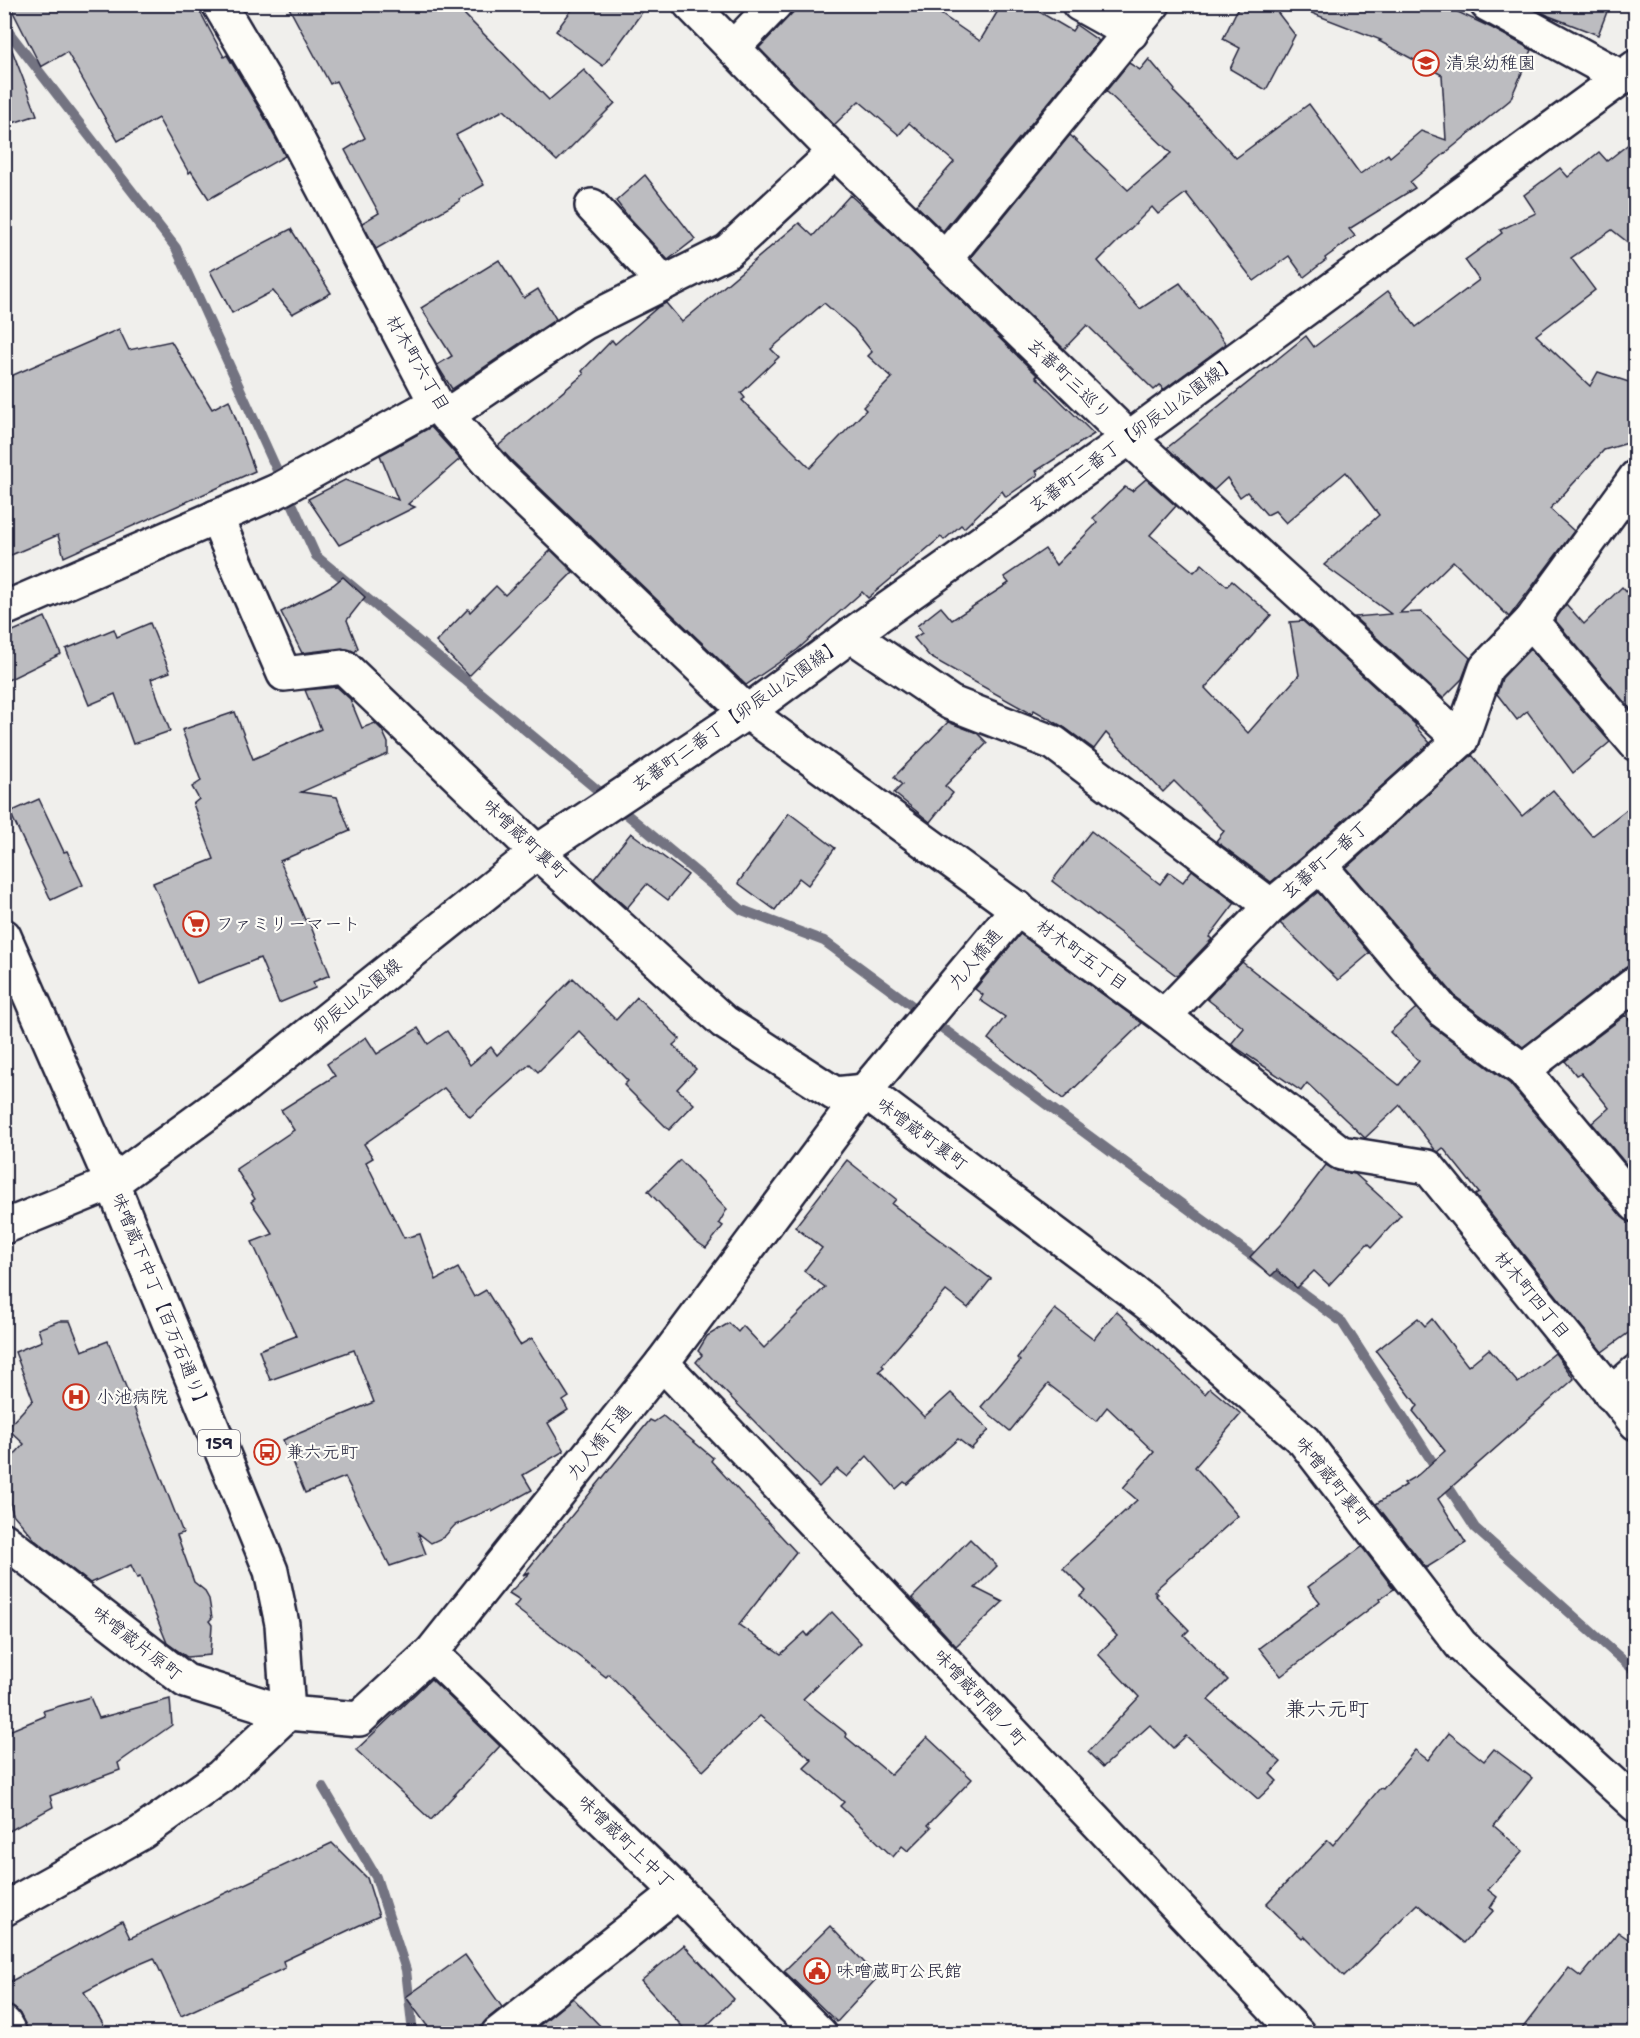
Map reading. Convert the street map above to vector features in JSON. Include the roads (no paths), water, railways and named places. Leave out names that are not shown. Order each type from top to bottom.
[{"type":"main road","name":"材木町六丁目","points":[[219,4],[282,110],[441,409],[499,475],[747,712]]},
{"type":"main road","name":"玄蕃町三巡り","points":[[690,4],[835,152],[1130,438],[1461,740]]},
{"type":"main road","points":[[733,48],[775,4]]},
{"type":"main road","points":[[1079,4],[1131,33]]},
{"type":"main road","points":[[945,259],[1153,4]]},
{"type":"main road","points":[[1487,4],[1628,72]]},
{"type":"main road","name":"玄蕃町二番丁【卯辰山公園線】","points":[[614,801],[747,712],[851,635],[1130,438],[1628,72]]},
{"type":"main road","points":[[4,609],[285,486],[441,409],[584,323],[728,251],[835,152]]},
{"type":"main road","points":[[592,206],[664,283]]},
{"type":"main road","name":"玄蕃町一番丁","points":[[851,635],[951,703],[1054,742],[1271,906],[1320,866],[1461,740],[1485,668],[1531,621],[1635,477]]},
{"type":"main road","name":"味噌蔵町裏町","points":[[216,517],[284,674],[344,666],[537,852],[724,1022],[835,1094],[865,1091],[1150,1305],[1304,1442],[1461,1645],[1635,1805]]},
{"type":"main road","points":[[1531,621],[1635,744]]},
{"type":"main road","name":"材木町五丁目","points":[[747,712],[1164,1016],[1341,1153],[1428,1167]]},
{"type":"main road","name":"卯辰山公園線","points":[[4,1227],[112,1183],[238,1091],[537,852],[614,801]]},
{"type":"main road","points":[[1320,866],[1443,1011],[1523,1070],[1635,1205]]},
{"type":"main road","points":[[1164,1016],[1271,906]]},
{"type":"main road","name":"九人橋通","points":[[865,1091],[1018,908]]},
{"type":"main road","name":"味噌蔵下中丁【百万石通り】","points":[[4,936],[112,1183],[271,1571],[282,1624],[288,1713]]},
{"type":"main road","points":[[1523,1070],[1635,983]]},
{"type":"main road","name":"九人橋下通","points":[[288,1713],[359,1719],[431,1653],[662,1363],[865,1091]]},
{"type":"main road","name":"材木町四丁目","points":[[1428,1167],[1635,1423]]},
{"type":"main road","name":"味噌蔵町間ノ町","points":[[662,1363],[1298,2034]]},
{"type":"main road","points":[[1611,1394],[1635,1372]]},
{"type":"main road","name":"味噌蔵片原町","points":[[4,1540],[186,1681],[288,1713]]},
{"type":"main road","name":"味噌蔵町上中丁","points":[[431,1653],[678,1892],[819,2033]]},
{"type":"main road","points":[[4,1909],[141,1833],[220,1777],[288,1713]]},
{"type":"main road","points":[[498,2034],[678,1892]]},
{"type":"main road","points":[[4,2023],[10,2034]]},
{"type":"waterway","points":[[4,26],[176,248],[316,556],[742,910],[824,941],[1342,1322],[1475,1528],[1636,1672]]},
{"type":"waterway","points":[[323,1787],[376,1877],[406,1970],[413,2034]]},
{"type":"place","name":"清泉幼稚園","points":[[1426,63]]},
{"type":"place","name":"ファミリーマート","points":[[196,924]]},
{"type":"place","name":"小池病院","points":[[76,1397]]},
{"type":"place","name":"兼六元町","points":[[267,1452]]},
{"type":"place","name":"味噌蔵町公民館","points":[[817,1971]]},
{"type":"district","name":"兼六元町","points":[[1327,1709]]}]
